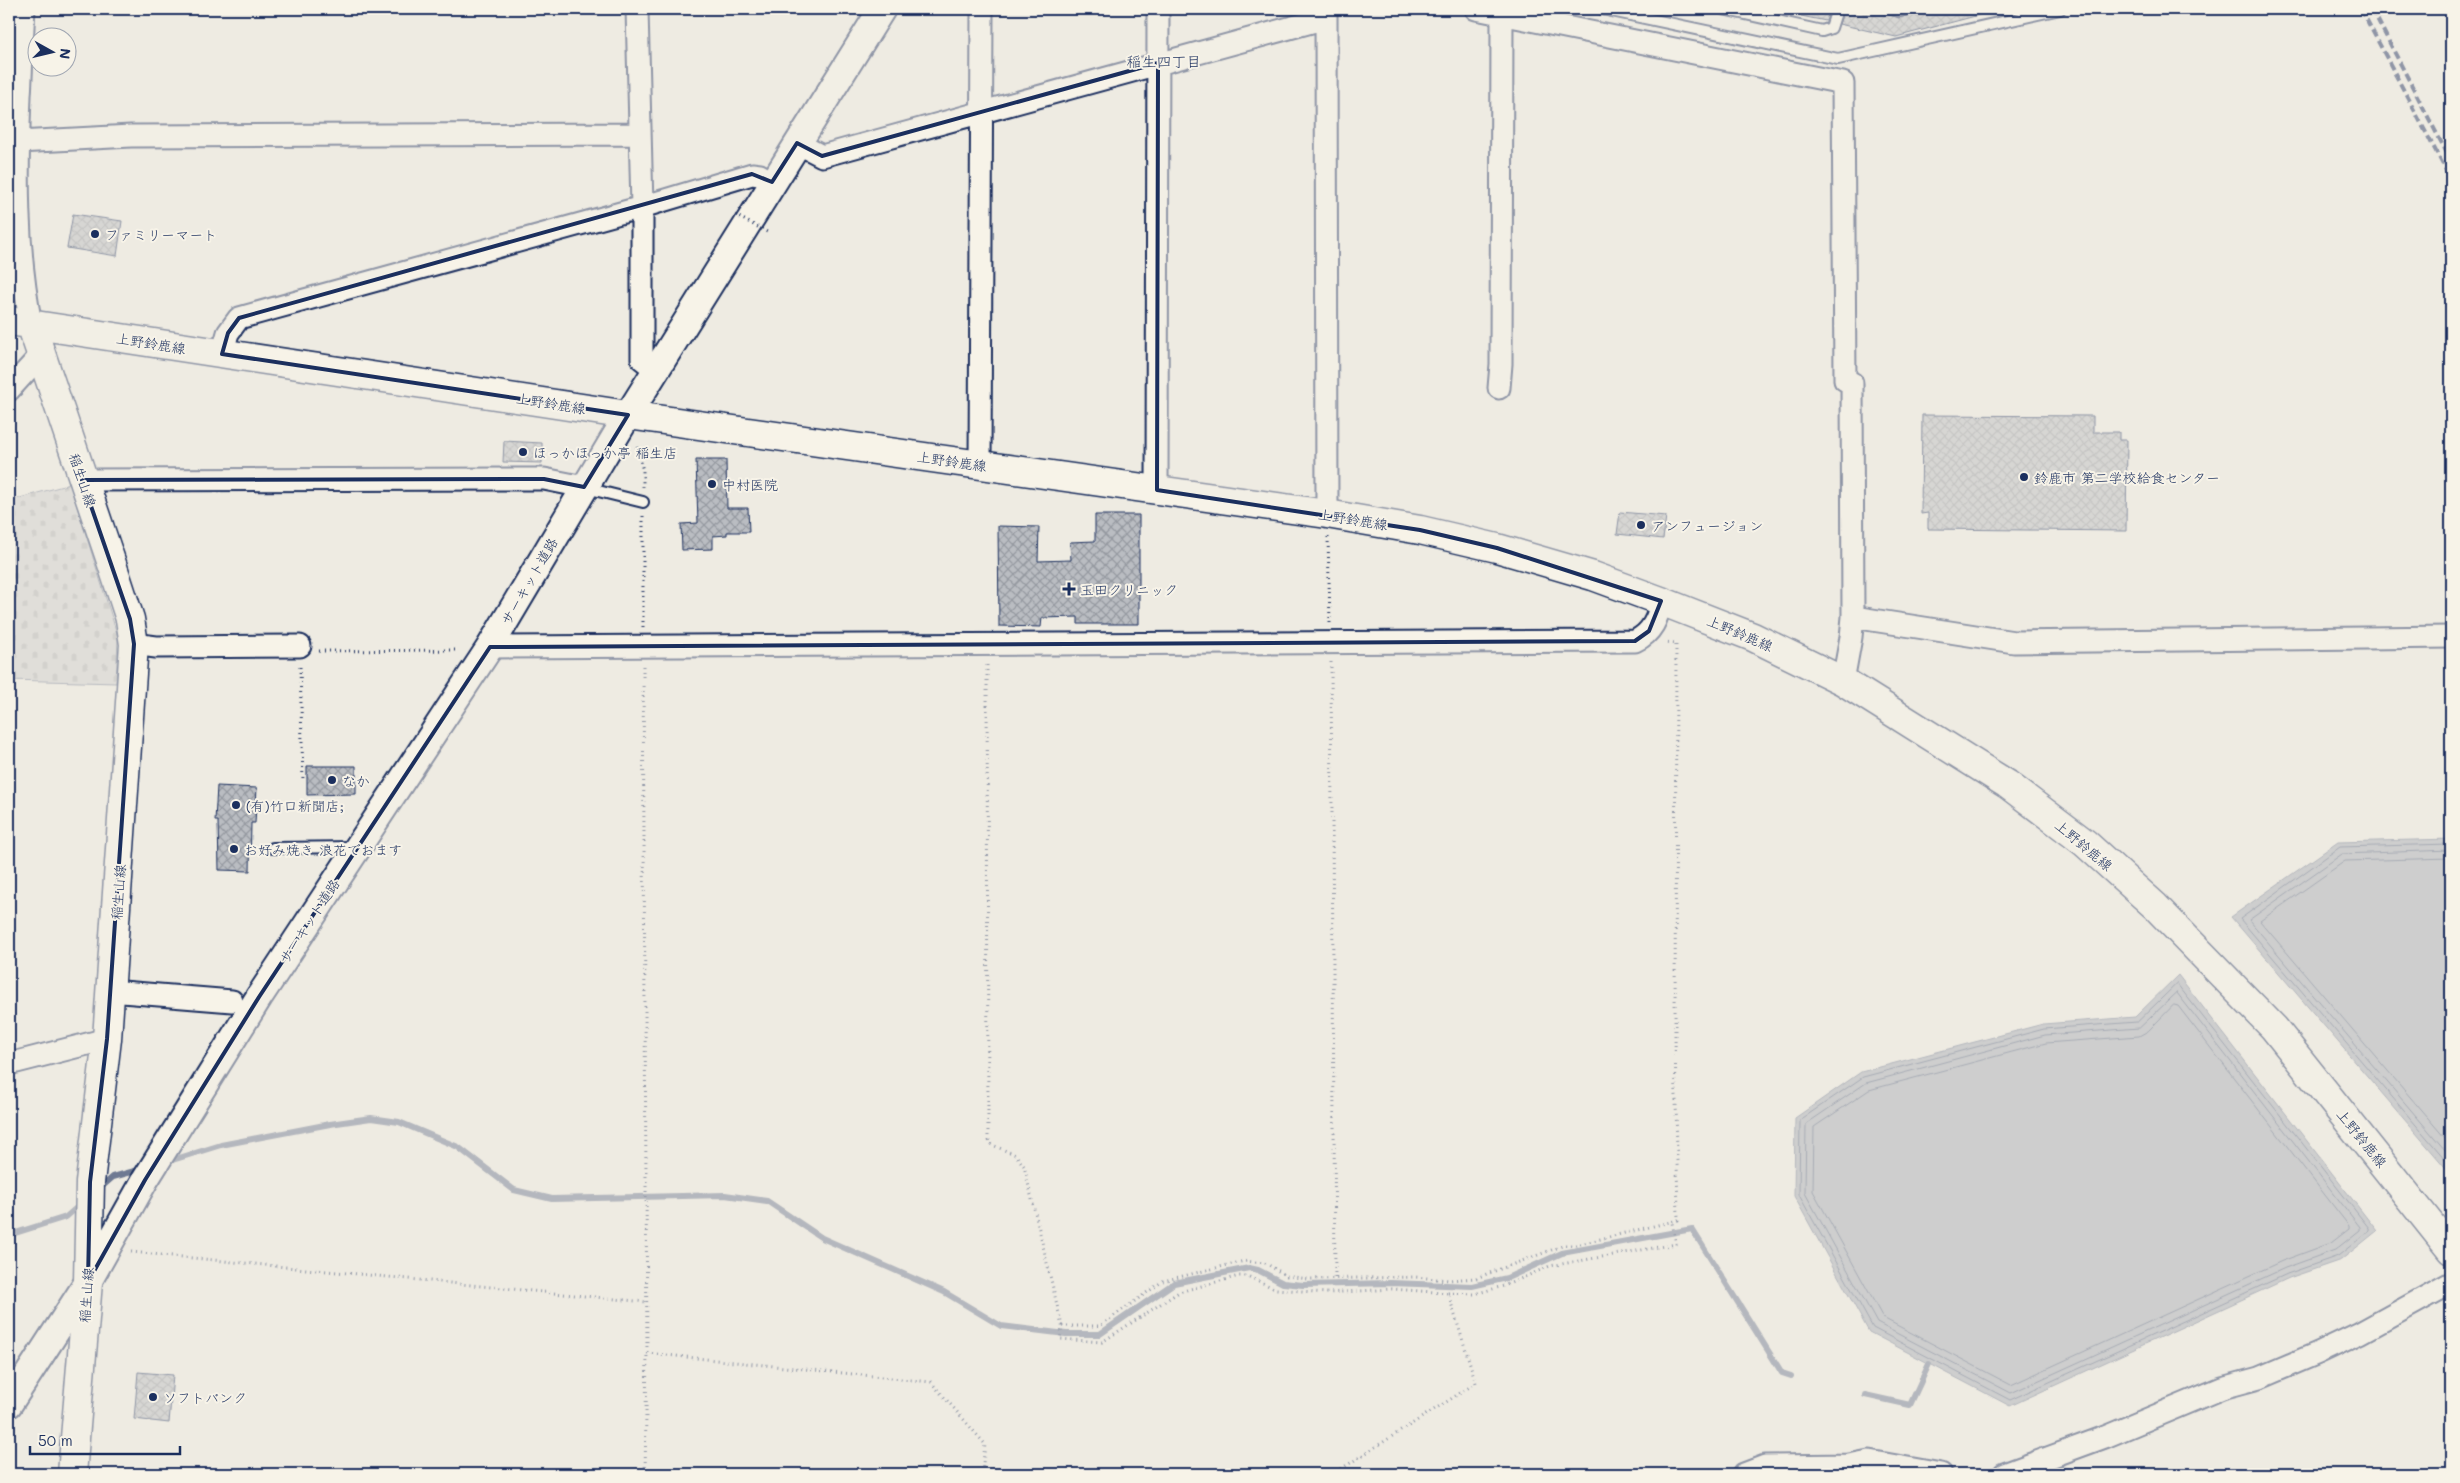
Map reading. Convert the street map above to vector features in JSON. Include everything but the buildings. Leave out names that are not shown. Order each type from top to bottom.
[{"type":"main road","name":"上野鈴鹿線","points":[[20,323],[628,415],[1328,514],[1420,530],[1497,548],[1593,576],[1661,601],[1752,637],[1843,681],[2007,784],[2085,843],[2155,906],[2274,1028],[2451,1250]]},
{"type":"main road","name":"稲生山線","points":[[20,323],[40,356],[130,619],[134,644],[107,1039],[90,1182],[88,1282],[72,1474]]},
{"type":"street","points":[[20,323],[24,290],[14,252],[24,9]]},
{"type":"street","points":[[637,9],[642,207],[642,359],[656,370]]},
{"type":"street","name":"サーキット道路","points":[[9,1404],[88,1282],[145,1180],[259,997],[490,647],[628,415],[882,9]]},
{"type":"street","points":[[980,465],[982,9]]},
{"type":"street","points":[[1157,490],[1158,9]]},
{"type":"street","points":[[1476,9],[1843,84],[1845,380],[1852,383],[1852,617],[1851,637],[1843,681]]},
{"type":"street","points":[[797,143],[822,156],[1158,63],[1326,13],[1328,514]]},
{"type":"street","points":[[1499,388],[1501,364],[1502,14]]},
{"type":"street","points":[[18,142],[131,136],[639,134]]},
{"type":"street","points":[[222,354],[228,333],[239,318],[642,207],[752,174],[760,175],[772,182]]},
{"type":"street","points":[[9,390],[40,356]]},
{"type":"street","points":[[82,480],[544,479],[584,487]]},
{"type":"street","points":[[490,647],[986,646],[1635,641],[1646,633],[1658,617],[1661,601]]},
{"type":"street","points":[[1852,617],[2014,642],[2451,638]]},
{"type":"street","points":[[134,644],[156,647],[300,648]]},
{"type":"street","points":[[110,990],[232,1001]]},
{"type":"street","points":[[9,1064],[107,1039]]},
{"type":"street","points":[[2004,1474],[2105,1437],[2222,1388],[2259,1378],[2318,1353],[2360,1333],[2451,1283]]},
{"type":"street","points":[[1744,1474],[1765,1466],[1849,1466],[1869,1461],[1941,1474]]},
{"type":"lane","points":[[1602,9],[1838,59],[2060,9]]},
{"type":"lane","points":[[1723,9],[1822,31],[1831,28],[1837,9]]},
{"type":"lane","points":[[1891,9],[1900,11],[1906,9]]},
{"type":"lane","points":[[584,487],[643,502]]},
{"type":"lane","points":[[273,848],[357,847]]},
{"type":"path","points":[[735,215],[767,232]]},
{"type":"path","points":[[628,415],[643,471],[642,646],[647,1353],[645,1474]]},
{"type":"path","points":[[1328,514],[1335,1279]]},
{"type":"path","points":[[1061,1327],[1100,1326],[1163,1281],[1244,1261],[1264,1263],[1287,1276],[1335,1279],[1415,1277],[1449,1280],[1476,1278],[1565,1245],[1576,1245],[1678,1220],[1675,1035],[1676,643],[1658,642],[1646,633]]},
{"type":"path","points":[[986,646],[988,1136],[990,1144],[1016,1155],[1024,1166],[1061,1327],[1060,1339],[1102,1342],[1179,1292],[1238,1276],[1247,1276],[1276,1288],[1326,1293],[1392,1289],[1474,1294],[1504,1286],[1550,1266],[1676,1244],[1672,1223]]},
{"type":"path","points":[[303,781],[300,648],[458,650]]},
{"type":"path","points":[[106,1250],[646,1302]]},
{"type":"path","points":[[1333,1474],[1476,1384],[1448,1293]]},
{"type":"path","points":[[647,1353],[931,1382],[985,1444],[982,1474]]},
{"type":"highlighted area","points":[[1158,63],[1157,490],[1420,530],[1497,548],[1661,601],[1649,631],[1635,641],[490,647],[259,997],[145,1180],[88,1282],[90,1182],[107,1039],[134,644],[130,619],[82,480],[544,479],[584,487],[628,415],[222,354],[228,333],[239,318],[752,174],[772,182],[797,143],[822,156]]},
{"type":"green space","points":[[70,484],[118,637],[116,683],[9,680],[9,501]]},
{"type":"water","points":[[2451,839],[2451,1174],[2231,917],[2338,842]]},
{"type":"water","points":[[2178,975],[2377,1231],[2341,1260],[2289,1278],[2010,1406],[1869,1332],[1794,1196],[1795,1118],[1861,1072],[2043,1024],[2135,1017]]},
{"type":"waterway","points":[[166,1162],[221,1145],[330,1124],[371,1118],[399,1122],[458,1147],[514,1190],[552,1199],[725,1195],[767,1201],[822,1238],[944,1292],[1001,1326],[1066,1334],[1100,1334],[1174,1283],[1249,1268],[1258,1270],[1283,1283],[1303,1285],[1391,1283],[1472,1286],[1507,1278],[1562,1253],[1692,1229],[1782,1373],[1791,1376]]},
{"type":"waterway","points":[[98,1190],[113,1177],[142,1169]]},
{"type":"waterway","points":[[9,1235],[66,1217],[82,1203]]},
{"type":"waterway","points":[[1865,1395],[1910,1405],[1929,1364]]},
{"type":"railway","points":[[2361,9],[2451,180]]},
{"type":"railway","points":[[2372,9],[2451,161]]},
{"type":"place","name":"ファミリーマート","points":[[95,234]]},
{"type":"place","name":"ほっかほっか亭 稲生店","points":[[523,452]]},
{"type":"place","name":"鈴鹿市 第二学校給食センター","points":[[2024,477]]},
{"type":"place","name":"中村医院","points":[[712,484]]},
{"type":"place","name":"アンフュージョン","points":[[1641,525]]},
{"type":"place","name":"玉田クリニック","points":[[1069,589]]},
{"type":"place","name":"なか","points":[[332,780]]},
{"type":"place","name":"(有)竹口新聞店;","points":[[236,805]]},
{"type":"place","name":"お好み焼き 浪花でおます","points":[[234,849]]},
{"type":"place","name":"ソフトバンク","points":[[153,1397]]},
{"type":"district","name":"稲生四丁目","points":[[1164,61]]}]
